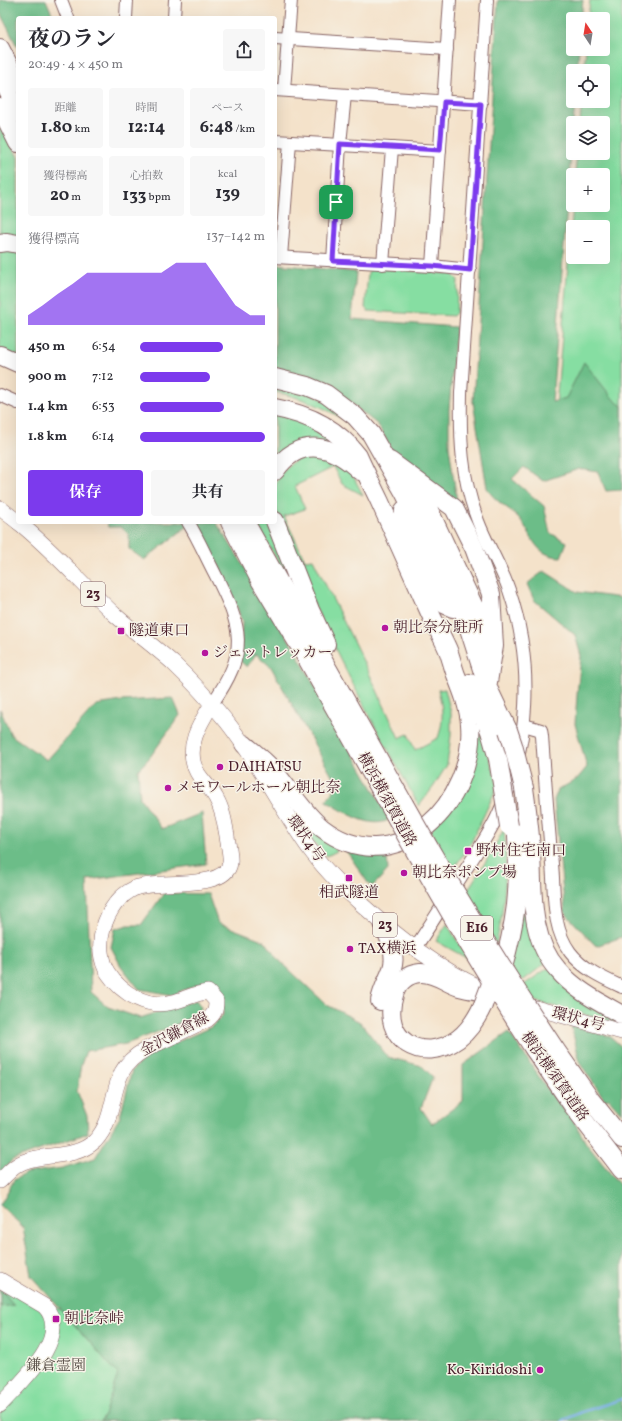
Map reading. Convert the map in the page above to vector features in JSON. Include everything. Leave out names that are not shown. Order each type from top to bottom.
[{"type":"highway","points":[[0,48],[16,79]]},
{"type":"highway","points":[[0,74],[16,108]]},
{"type":"highway","points":[[0,107],[16,138]]},
{"type":"highway","points":[[0,243],[7,242],[16,244]]},
{"type":"highway","points":[[0,355],[16,362]]},
{"type":"highway","points":[[0,366],[16,372]]},
{"type":"highway","points":[[277,378],[307,386],[326,394],[355,416],[371,434],[386,458],[406,485],[463,610],[473,625]]},
{"type":"highway","points":[[277,398],[302,404],[335,420],[348,429],[358,439],[372,457],[406,485],[434,501],[454,508],[474,548],[489,588],[494,646],[488,686],[516,727],[513,744],[524,788],[530,832],[534,916],[542,945],[556,969],[566,979],[585,993],[622,1015]]},
{"type":"highway","points":[[277,408],[312,419],[340,436],[358,456],[374,492],[384,532],[426,623],[442,638],[463,669],[501,756]]},
{"type":"highway","points":[[277,468],[289,455],[300,450],[312,447],[324,448],[336,452],[348,460],[374,492]]},
{"type":"highway","points":[[406,485],[404,510],[453,608],[473,625],[483,626],[490,666]]},
{"type":"highway","points":[[383,923],[392,947],[393,960],[392,968],[381,995],[379,1006],[383,1032],[390,1043],[398,1051],[410,1057],[422,1059],[439,1057],[454,1052],[476,1033],[492,992],[508,904],[512,822],[496,724],[488,686],[473,625],[434,501]]},
{"type":"highway","points":[[224,524],[260,580]]},
{"type":"highway","name":"横浜横須賀道路","points":[[231,524],[260,580],[398,807],[434,857],[489,947],[555,1050],[622,1140]]},
{"type":"highway","name":"横浜横須賀道路","points":[[246,524],[389,779],[398,807],[421,863],[474,954],[534,1050],[573,1106],[622,1170]]},
{"type":"highway","points":[[276,524],[310,610],[350,691],[389,779]]},
{"type":"highway","points":[[244,744],[271,768],[306,812],[322,827],[339,838],[354,845],[369,848],[400,842],[414,836],[428,825],[452,797],[462,778],[468,758],[470,723],[467,707],[442,638]]},
{"type":"highway","points":[[419,973],[428,973],[437,976],[459,987],[492,992],[472,1025],[459,1038],[449,1045],[424,1050],[413,1047],[404,1042],[397,1035],[390,1018],[390,1006],[395,991],[401,982],[409,976],[419,973]]},
{"type":"main road","name":"環状4号","points":[[0,508],[16,520]]},
{"type":"main road","name":"環状4号","points":[[21,524],[36,536],[116,616],[172,662],[212,704],[244,744],[309,848],[342,887],[383,923],[439,965],[464,980],[522,1004],[622,1032]]},
{"type":"main road","name":"金沢鎌倉線","points":[[0,1181],[8,1172],[22,1162],[31,1159],[73,1153],[82,1150],[95,1140],[103,1129],[111,1112],[119,1079],[129,1062],[142,1050],[207,1020],[214,1015],[216,1010],[216,1001],[208,992],[196,994],[172,1003],[154,1003],[139,1000],[130,995],[117,985],[107,971],[101,951],[100,938],[108,914],[115,904],[123,895],[135,888],[152,884],[207,881],[219,877],[225,873],[230,864],[230,853],[222,812],[217,799],[210,788],[197,773],[192,757],[192,746],[197,729],[212,704]]},
{"type":"main road","points":[[0,1280],[50,1311],[53,1329],[52,1338],[34,1367],[0,1405]]},
{"type":"street","points":[[61,0],[67,16]]},
{"type":"street","points":[[126,16],[127,0]]},
{"type":"street","points":[[174,16],[175,0]]},
{"type":"street","points":[[291,0],[288,38],[280,90],[481,104]]},
{"type":"street","points":[[432,266],[450,0]]},
{"type":"street","points":[[415,948],[480,847],[497,817],[515,769],[516,727],[526,702],[526,674],[517,617],[500,567],[478,522],[470,498],[461,451],[460,393],[470,270],[487,0]]},
{"type":"street","points":[[277,38],[447,49]]},
{"type":"street","points":[[333,261],[340,144],[345,95]]},
{"type":"street","points":[[277,141],[440,150]]},
{"type":"street","points":[[290,142],[278,257],[432,266],[470,270]]},
{"type":"street","points":[[383,264],[392,148]]},
{"type":"street","points":[[0,395],[16,402]]},
{"type":"street","points":[[189,524],[230,603],[236,622],[239,642],[237,657],[232,671],[223,690],[212,704]]},
{"type":"street","points":[[516,727],[541,730],[554,907],[558,927],[563,940],[579,962],[595,973],[622,987]]},
{"type":"green space","points":[[0,0],[46,0],[53,16],[16,16],[16,44],[0,13]]},
{"type":"green space","points":[[498,0],[583,0],[582,12],[566,12],[566,56],[578,56],[578,64],[566,64],[566,108],[574,108],[574,116],[566,116],[566,160],[570,160],[570,168],[566,168],[567,212],[552,402],[566,398],[584,362],[614,400],[622,406],[622,490],[606,491],[598,472],[579,469],[543,481],[524,467],[512,479],[544,506],[550,533],[567,542],[561,557],[551,556],[538,547],[522,521],[496,499],[487,488],[473,402]]},
{"type":"green space","points":[[590,0],[622,0],[622,426],[555,418],[568,264],[610,264],[610,220],[572,220],[572,212],[610,212],[610,168],[576,168],[576,160],[610,160],[610,116],[581,116],[581,108],[610,108],[610,64],[585,64],[585,56],[610,56],[610,12],[589,12]]},
{"type":"green space","points":[[0,125],[16,153],[16,237],[0,236]]},
{"type":"green space","points":[[0,247],[16,248],[16,355],[0,349]]},
{"type":"green space","points":[[277,264],[356,272],[352,319],[456,327],[449,409],[449,446],[457,502],[393,453],[378,425],[328,385],[277,368]]},
{"type":"green space","points":[[372,268],[452,274],[458,280],[456,313],[453,316],[368,311],[365,308],[368,272]]},
{"type":"green space","points":[[277,385],[315,395],[346,414],[360,435],[350,425],[328,410],[302,399],[277,393]]},
{"type":"green space","points":[[277,413],[299,417],[347,450],[277,462]]},
{"type":"green space","points":[[314,453],[331,456],[353,476],[363,495],[342,484],[333,467],[295,486],[305,509],[284,516],[305,560],[313,559],[399,738],[408,734],[415,750],[438,738],[442,714],[438,690],[445,689],[451,713],[451,735],[447,765],[419,806],[365,708],[331,641],[301,574],[278,513],[277,482],[285,468],[301,457]]},
{"type":"green space","points":[[107,524],[190,524],[144,560],[129,549],[129,535],[121,527],[108,527]]},
{"type":"green space","points":[[197,524],[217,524],[274,613],[390,819],[375,823],[366,821],[349,814],[326,801],[337,785],[271,667],[256,654],[247,667],[240,661],[242,622],[231,590]]},
{"type":"green space","points":[[257,524],[271,524],[290,572],[286,575]]},
{"type":"green space","points":[[544,571],[577,592],[622,598],[622,937],[596,946],[565,913],[554,800],[558,790],[577,779],[587,767],[575,724],[581,656],[575,635],[534,600],[527,584]]},
{"type":"green space","points":[[466,684],[498,785],[471,843],[452,871],[431,830],[468,774]]},
{"type":"green space","points":[[173,698],[180,715],[150,757],[138,770],[140,798],[162,829],[202,813],[206,864],[87,880],[91,992],[108,1007],[140,1018],[196,1000],[201,1007],[199,1016],[126,1044],[86,1051],[81,1065],[77,1091],[87,1116],[88,1133],[12,1160],[0,1175],[0,709],[11,735],[47,760],[96,705],[122,701]]},
{"type":"green space","points":[[288,799],[337,842],[333,846],[337,851],[327,856],[308,837]]},
{"type":"green space","points":[[504,829],[506,873],[504,902],[496,945],[465,894],[490,855]]},
{"type":"green space","points":[[343,846],[390,850],[387,858],[388,870],[374,885],[370,886]]},
{"type":"green space","points":[[522,847],[547,962],[524,980],[518,978],[508,964]]},
{"type":"green space","points":[[164,893],[208,894],[218,923],[265,941],[279,960],[327,1005],[360,1022],[388,1057],[422,1066],[433,1077],[421,1108],[432,1124],[463,1101],[463,1065],[509,1032],[548,1090],[572,1118],[586,1143],[622,1188],[622,1421],[101,1421],[118,1374],[31,1276],[23,1227],[0,1205],[14,1180],[26,1173],[62,1168],[95,1158],[120,1117],[132,1070],[148,1055],[211,1027],[223,1015],[223,998],[209,985],[200,983],[172,995],[139,989],[121,966],[111,947],[115,929],[128,925],[141,925]]},
{"type":"green space","points":[[447,924],[468,959],[436,941]]},
{"type":"green space","points":[[551,966],[622,1019],[622,1025],[531,1000],[522,986]]},
{"type":"green space","points":[[571,1025],[611,1037],[622,1047],[622,1114],[609,1099],[605,1100],[580,1063]]},
{"type":"green space","points":[[0,1288],[14,1305],[0,1307]]},
{"type":"green space","name":"鎌倉霊園","points":[[0,1289],[97,1322],[159,1421],[0,1421]]},
{"type":"waterway","points":[[562,1421],[582,1412],[622,1399]]},
{"type":"place","name":"朝比奈分駐所","points":[[385,628]]},
{"type":"place","name":"隧道東口","points":[[121,631]]},
{"type":"place","name":"ジェットレッカー","points":[[205,653]]},
{"type":"place","name":"DAIHATSU","points":[[220,767]]},
{"type":"place","name":"メモワールホール朝比奈","points":[[168,788]]},
{"type":"place","name":"野村住宅南口","points":[[468,851]]},
{"type":"place","name":"朝比奈ポンプ場","points":[[404,873]]},
{"type":"place","name":"相武隧道","points":[[349,878]]},
{"type":"place","name":"TAX横浜","points":[[350,949]]},
{"type":"place","name":"朝比奈峠","points":[[56,1319]]},
{"type":"place","name":"Ko-Kiridoshi","points":[[540,1370]]},
{"type":"route","points":[[444,102],[481,104],[470,270],[432,266],[333,261],[336,202],[340,144],[440,150],[444,102]]}]
